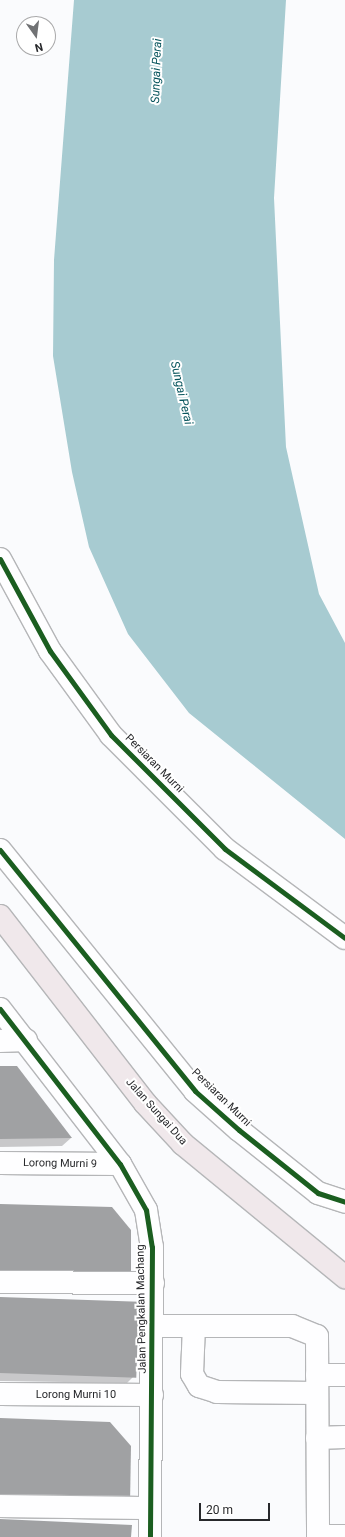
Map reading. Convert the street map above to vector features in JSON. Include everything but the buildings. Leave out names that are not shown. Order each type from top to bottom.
[{"type":"main road","name":"Jalan Sungai Dua","points":[[0,916],[145,1103],[183,1144],[345,1277]]},
{"type":"street","name":"Persiaran Murni","points":[[0,559],[50,651],[111,735],[225,849],[345,938]]},
{"type":"street","name":"Persiaran Murni","points":[[0,850],[196,1091],[239,1130],[318,1193],[345,1202]]},
{"type":"street","name":"Jalan Pengkalan Machang","points":[[0,1009],[26,1040],[120,1164],[146,1210],[152,1247],[153,1326],[149,1508],[150,1537]]},
{"type":"street","points":[[0,1041],[26,1040]]},
{"type":"street","name":"Lorong Murni 9","points":[[0,1163],[120,1164]]},
{"type":"street","points":[[0,1282],[152,1283]]},
{"type":"street","points":[[153,1326],[292,1326],[317,1336],[318,1536],[345,1536]]},
{"type":"street","points":[[194,1326],[192,1374],[199,1386],[217,1392],[317,1384],[345,1375]]},
{"type":"street","name":"Lorong Murni 10","points":[[0,1394],[152,1395]]},
{"type":"street","points":[[318,1438],[345,1437]]},
{"type":"street","points":[[0,1506],[149,1508]]},
{"type":"water","name":"Sungai Perai","points":[[74,0],[286,0],[274,198],[286,447],[319,594],[345,643],[345,839],[189,713],[128,634],[89,547],[72,472],[53,356],[54,260]]},
{"type":"cycle path","points":[[0,559],[50,651],[111,735],[225,849],[345,938]]},
{"type":"cycle path","points":[[0,850],[195,1091],[239,1130],[318,1193],[345,1202]]},
{"type":"cycle path","points":[[0,1009],[120,1164],[146,1210],[152,1247],[150,1537]]}]
